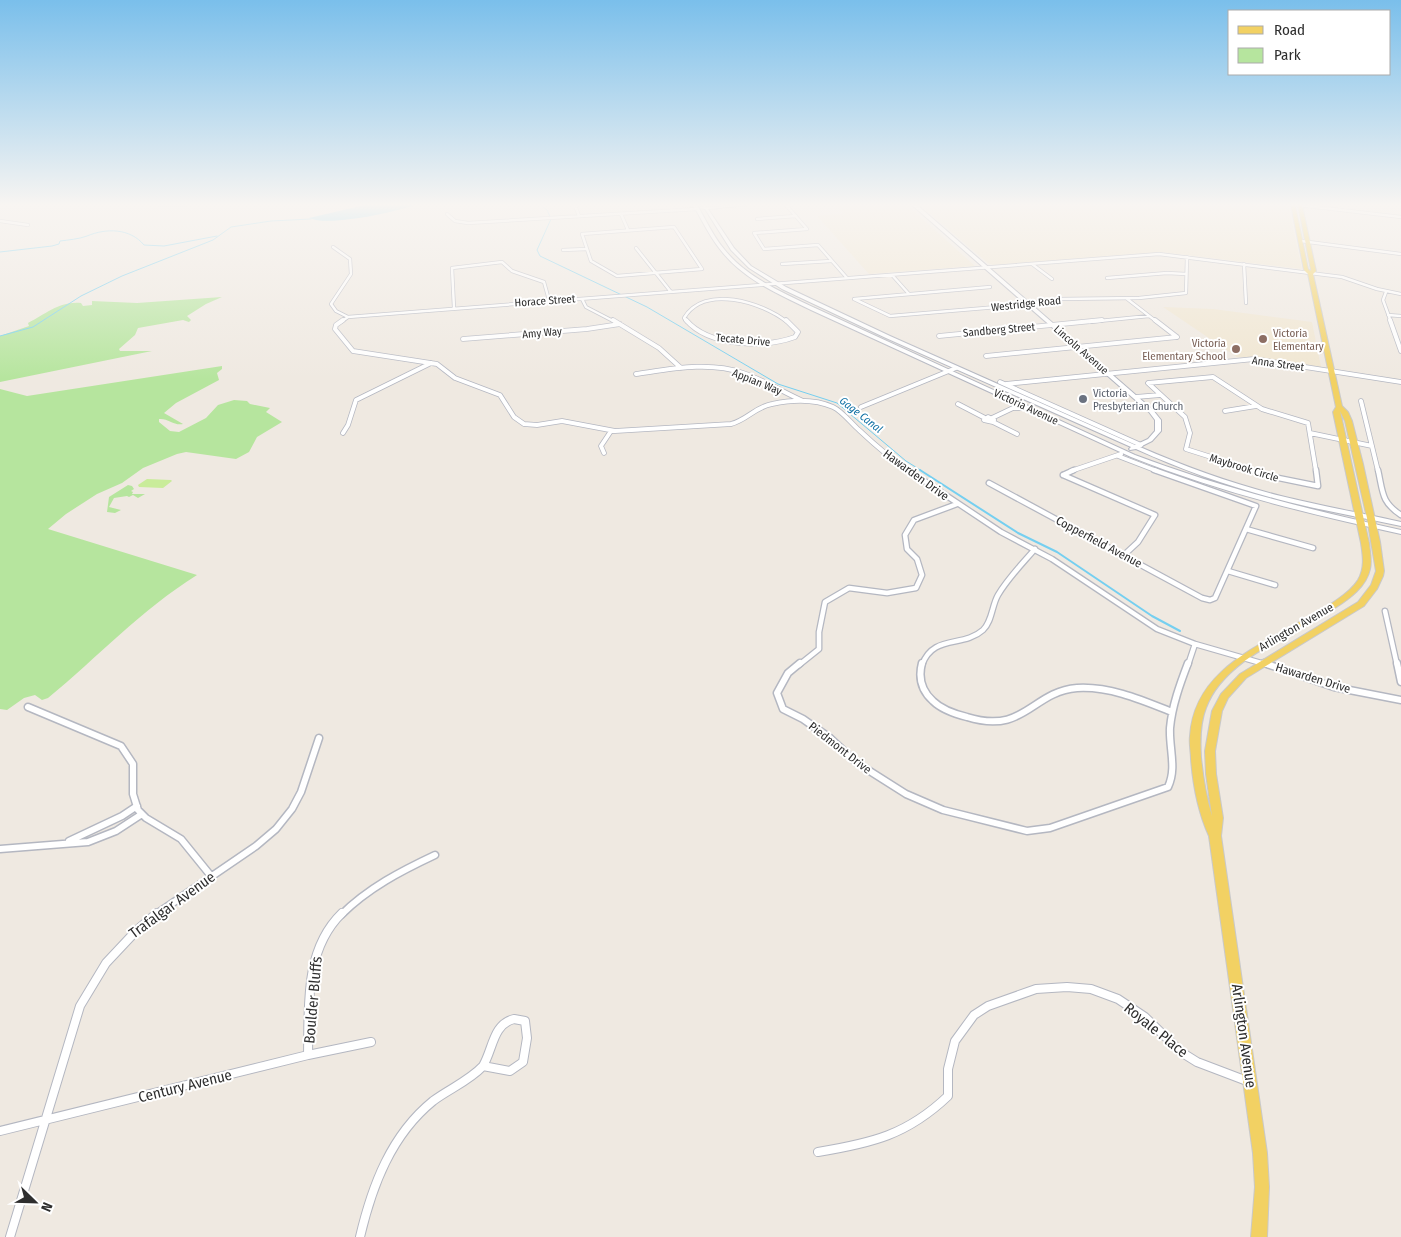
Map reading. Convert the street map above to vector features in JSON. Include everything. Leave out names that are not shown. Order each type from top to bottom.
[{"type":"main road","name":"Victoria Avenue","points":[[735,263],[745,272],[765,285],[1013,401],[1175,473],[1227,491],[1296,509],[1359,519]]},
{"type":"main road","name":"Victoria Avenue","points":[[745,263],[760,275],[776,284],[956,368],[1138,447],[1150,455],[1249,489],[1372,522],[1401,532]]},
{"type":"main road","name":"Lincoln Avenue","points":[[979,263],[1151,411],[1158,420],[1158,431],[1150,440],[1151,444],[1146,450],[1150,455]]},
{"type":"main road","name":"Arlington Avenue","points":[[1259,1237],[1262,1187],[1259,1145],[1215,836],[1218,818],[1211,774],[1210,751],[1217,711],[1231,687],[1243,676],[1361,604],[1377,582],[1380,562],[1354,442],[1346,413],[1339,407],[1310,273],[1306,270],[1305,263]]},
{"type":"main road","name":"Arlington Avenue","points":[[1310,273],[1314,271],[1312,263]]},
{"type":"main road","name":"Arlington Avenue","points":[[1215,836],[1206,818],[1195,758],[1195,723],[1207,693],[1229,668],[1242,659],[1349,595],[1366,572],[1367,559],[1336,412],[1339,407]]},
{"type":"main road","points":[[1125,452],[1150,440]]},
{"type":"main road","name":"Victoria Avenue","points":[[1372,522],[1401,524]]},
{"type":"street","name":"Hawarden Drive","points":[[351,263],[351,274],[331,304],[343,317],[335,329],[353,351],[441,366],[456,378],[500,395],[514,417],[524,424],[537,425],[562,421],[611,431],[731,424],[743,420],[760,408],[803,401],[821,403],[835,408],[890,458],[957,504],[1000,532],[1035,549],[1157,629],[1195,644],[1334,686],[1401,700]]},
{"type":"street","points":[[454,308],[452,268],[496,263]]},
{"type":"street","points":[[503,263],[512,271],[544,282],[549,300]]},
{"type":"street","points":[[594,263],[618,276],[702,269],[698,263]]},
{"type":"street","points":[[647,263],[671,292]]},
{"type":"street","points":[[782,264],[803,263]]},
{"type":"street","points":[[834,263],[847,278]]},
{"type":"street","name":"Horace Street","points":[[343,317],[1048,263]]},
{"type":"street","name":"Westridge Road","points":[[909,294],[854,299],[890,316],[1086,298],[1126,298],[1186,293],[1187,263]]},
{"type":"street","name":"Horace Street","points":[[1235,263],[1350,279],[1386,292],[1401,294]]},
{"type":"street","points":[[1032,264],[1052,279]]},
{"type":"street","points":[[1244,264],[1246,303]]},
{"type":"street","points":[[1107,278],[1167,273],[1186,274]]},
{"type":"street","points":[[892,275],[909,294],[990,287]]},
{"type":"street","points":[[733,288],[738,299]]},
{"type":"street","points":[[1386,292],[1383,300],[1401,352]]},
{"type":"street","points":[[986,356],[1177,337],[1126,298]]},
{"type":"street","points":[[582,299],[586,307],[620,324],[659,348],[680,368]]},
{"type":"street","name":"Tecate Drive","points":[[738,299],[768,309],[788,320],[798,332],[795,337],[779,343],[722,340],[698,331],[688,325],[684,318],[686,312],[698,304],[738,299]]},
{"type":"street","points":[[1388,315],[1401,316]]},
{"type":"street","name":"Sandberg Street","points":[[939,336],[1149,316]]},
{"type":"street","name":"Amy Way","points":[[463,339],[587,329],[620,324]]},
{"type":"street","name":"Anna Street","points":[[1006,384],[1254,359],[1401,382]]},
{"type":"street","points":[[343,433],[350,423],[350,412],[356,400],[431,363]]},
{"type":"street","name":"Appian Way","points":[[636,374],[680,368],[707,367],[743,373],[803,401]]},
{"type":"street","points":[[861,407],[956,368]]},
{"type":"street","points":[[1160,394],[1148,383],[1213,377],[1256,406],[1272,413],[1306,421],[1311,434],[1372,446]]},
{"type":"street","points":[[1000,382],[1138,447]]},
{"type":"street","points":[[1136,397],[1160,394]]},
{"type":"street","name":"Maybrook Circle","points":[[1160,394],[1185,417],[1190,432],[1185,446],[1190,451],[1269,476],[1318,486],[1311,434]]},
{"type":"street","points":[[1013,401],[1013,408]]},
{"type":"street","points":[[1361,401],[1385,501],[1389,507],[1401,515]]},
{"type":"street","points":[[958,404],[985,418],[986,421],[993,420],[1013,408],[1030,408]]},
{"type":"street","points":[[1225,411],[1256,406]]},
{"type":"street","points":[[993,420],[1017,434]]},
{"type":"street","points":[[604,453],[601,446],[602,442],[611,431]]},
{"type":"street","points":[[1124,555],[1135,547],[1155,515],[1063,476],[1078,468],[1118,456],[1125,452]]},
{"type":"street","points":[[1118,456],[1174,479],[1256,506],[1228,571],[1275,585]]},
{"type":"street","name":"Copperfield Avenue","points":[[989,483],[1202,598],[1210,600],[1216,598],[1228,571]]},
{"type":"street","name":"Piedmont Drive","points":[[957,504],[914,520],[905,535],[907,549],[917,559],[922,574],[916,588],[887,594],[849,588],[825,602],[819,632],[819,649],[791,670],[784,678],[777,693],[783,709],[803,719],[830,738],[857,763],[906,794],[943,810],[1027,831],[1050,828],[1168,787],[1172,780],[1173,768],[1169,746],[1172,712],[1195,644]]},
{"type":"street","points":[[1246,529],[1313,548]]},
{"type":"street","points":[[1035,549],[1003,587],[994,604],[990,619],[982,632],[935,648],[926,655],[920,669],[921,686],[928,696],[943,709],[980,722],[1007,720],[1061,690],[1088,688],[1113,692],[1172,712]]},
{"type":"street","points":[[1385,611],[1401,682]]},
{"type":"street","points":[[28,707],[121,746],[130,755],[134,766],[134,799],[142,814],[146,819],[181,839],[211,876]]},
{"type":"street","name":"Trafalgar Avenue","points":[[10,1237],[80,1006],[103,967],[120,944],[154,914],[251,850],[275,828],[292,808],[313,764],[319,738]]},
{"type":"street","points":[[68,842],[122,816],[137,806]]},
{"type":"street","points":[[0,849],[68,842],[79,844],[98,839],[125,826],[142,814]]},
{"type":"street","name":"Boulder Bluffs","points":[[308,1055],[313,972],[317,949],[330,927],[349,908],[376,886],[435,855]]},
{"type":"street","name":"Royale Place","points":[[818,1152],[863,1144],[894,1135],[935,1111],[948,1096],[948,1069],[955,1041],[974,1015],[988,1006],[1036,990],[1091,989],[1118,999],[1145,1017],[1181,1052],[1196,1062],[1250,1082]]},
{"type":"street","points":[[360,1237],[366,1211],[382,1170],[396,1144],[412,1121],[430,1103],[482,1066],[496,1032],[507,1021],[518,1018],[525,1021],[528,1038],[523,1062],[510,1071],[482,1066]]},
{"type":"street","name":"Century Avenue","points":[[0,1131],[308,1055],[371,1042]]},
{"type":"shaded area","points":[[859,263],[971,263],[975,266],[869,274]]},
{"type":"shaded area","points":[[988,263],[1022,263],[993,265]]},
{"type":"shaded area","points":[[1250,263],[1301,263],[1302,269]]},
{"type":"shaded area","name":"Victoria Elementary","points":[[1163,307],[1213,309],[1312,322],[1321,367],[1251,357],[1237,357]]},
{"type":"green space","points":[[222,297],[187,316],[191,320],[189,322],[183,320],[138,328],[135,335],[119,349],[120,351],[152,351],[0,382],[0,336],[29,326],[28,323],[59,306],[73,303],[81,303],[83,306],[92,305],[92,301],[137,303]]},
{"type":"green space","points":[[222,366],[222,369],[217,373],[219,380],[176,403],[164,413],[183,424],[162,419],[159,419],[159,422],[170,431],[179,432],[206,418],[218,405],[234,400],[247,401],[250,404],[270,408],[266,412],[282,422],[257,437],[249,452],[236,459],[186,452],[143,468],[122,483],[97,494],[66,514],[48,529],[197,575],[138,618],[48,698],[42,700],[35,695],[24,698],[7,710],[0,709],[0,389],[27,396]]},
{"type":"green space","points":[[147,479],[172,481],[163,488],[139,487],[138,485]]},
{"type":"green space","points":[[128,485],[134,489],[131,491],[133,492],[132,494],[145,494],[138,498],[133,495],[114,498],[109,507],[121,510],[115,513],[107,512],[109,497]]},
{"type":"waterway","points":[[0,336],[33,327],[81,296],[122,276],[156,263]]},
{"type":"waterway","name":"Gage Canal","points":[[554,263],[647,307],[778,384],[837,403],[906,461],[922,471]]},
{"type":"waterway","name":"Gage Canal","points":[[920,470],[1018,533],[1057,552],[1152,616],[1180,631]]},
{"type":"place","name":"Victoria Elementary","points":[[1263,339]]},
{"type":"place","name":"Victoria Elementary School","points":[[1236,349]]},
{"type":"place","name":"Victoria Presbyterian Church","points":[[1083,399]]}]
